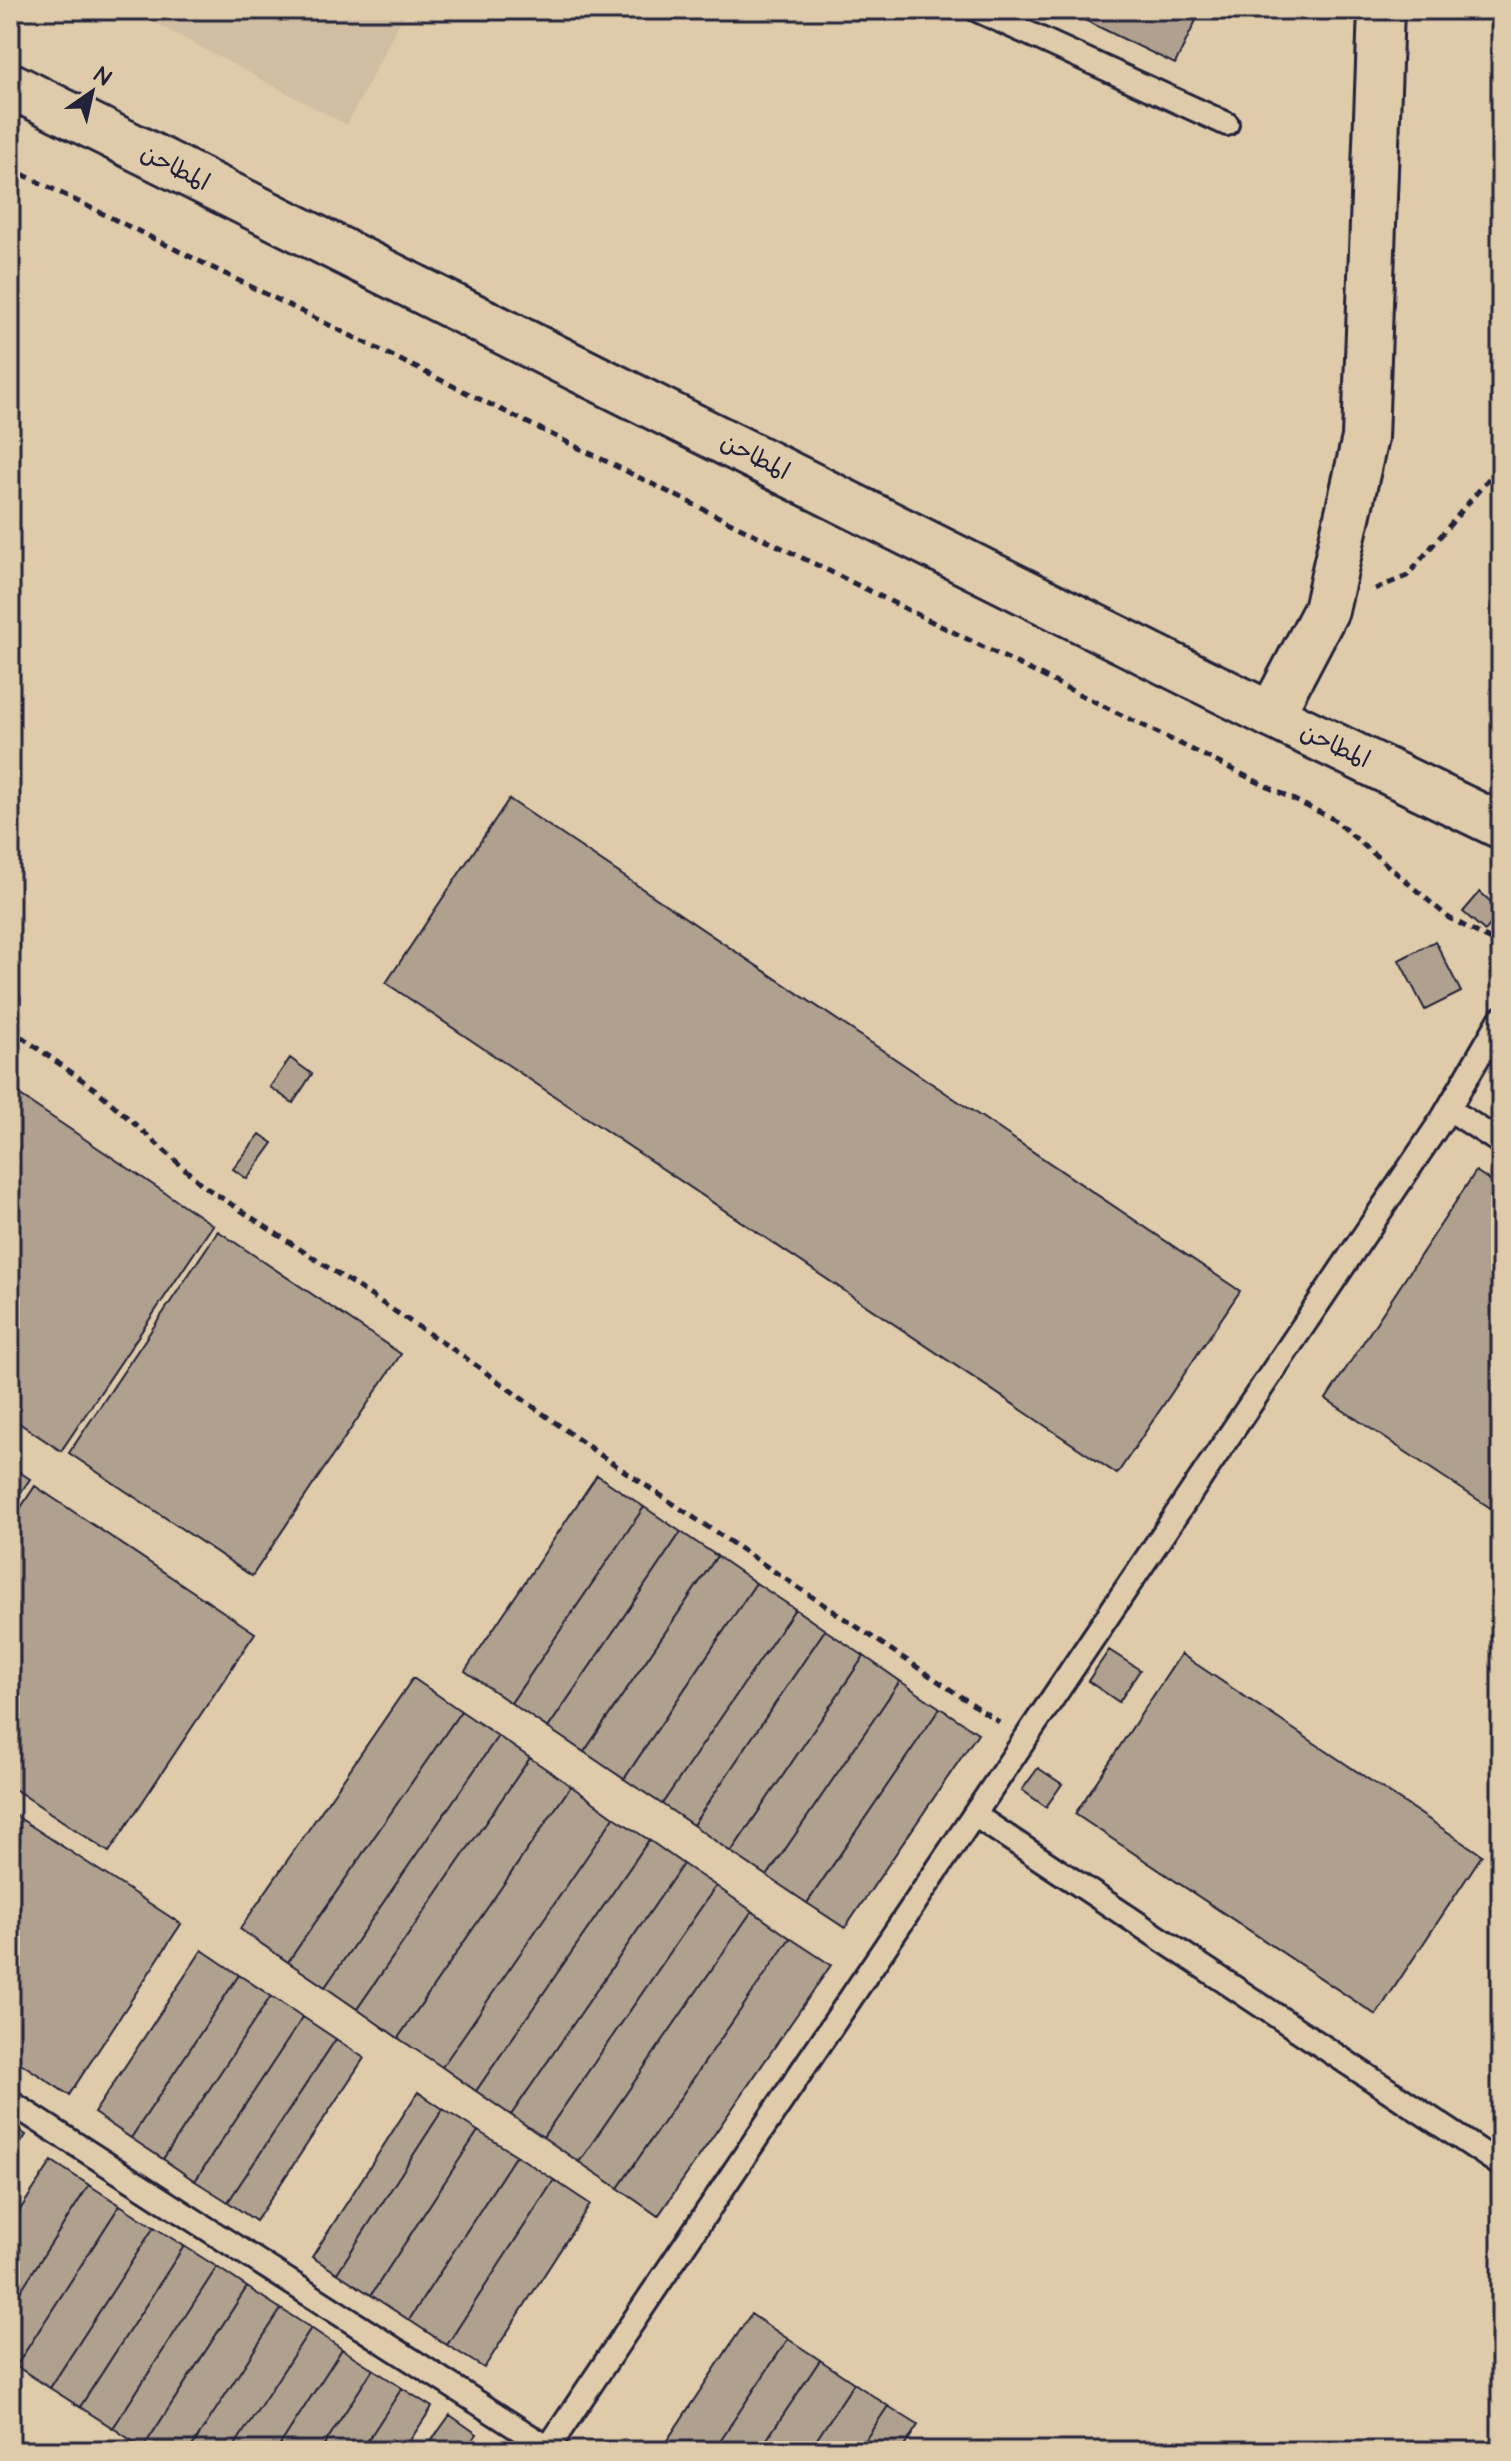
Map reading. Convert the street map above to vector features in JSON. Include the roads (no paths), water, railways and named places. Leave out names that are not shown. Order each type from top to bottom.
[{"type":"main road","points":[[1271,715],[1326,610],[1365,438],[1381,10]]},
{"type":"main road","name":"المطاحن","points":[[10,85],[1271,715],[1501,826]]},
{"type":"lane","points":[[977,10],[1227,124]]},
{"type":"lane","points":[[10,2102],[549,2450],[1449,1109],[1501,1018]]},
{"type":"lane","points":[[1449,1109],[1501,1143]]},
{"type":"lane","points":[[976,1816],[1501,2165]]}]
